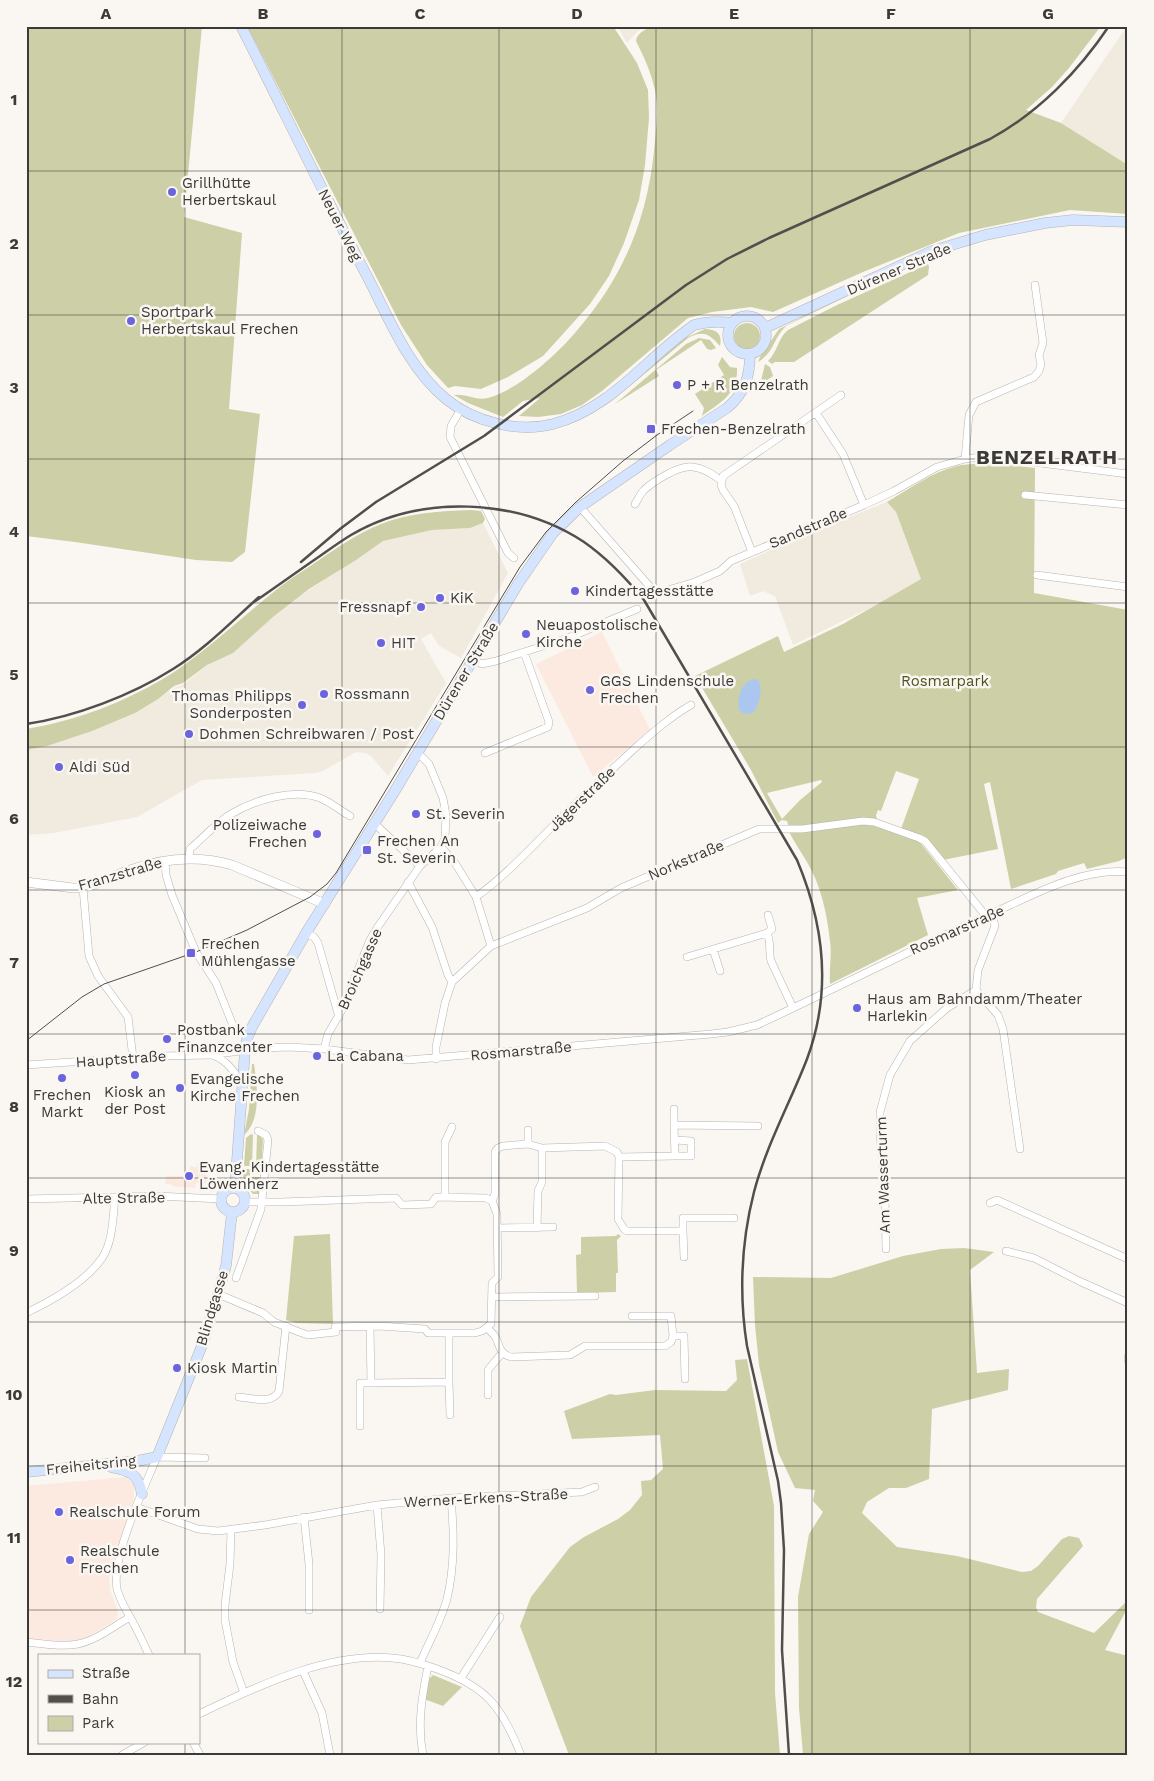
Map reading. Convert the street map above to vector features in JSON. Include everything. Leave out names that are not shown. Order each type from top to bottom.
[{"type":"main road","name":"Neuer Weg","points":[[241,26],[328,203],[403,345],[424,376],[446,399],[461,409],[485,420],[515,427],[535,427],[552,424],[590,409],[609,397],[694,326],[707,322],[720,321],[732,323]]},
{"type":"main road","name":"Dürener Straße","points":[[765,328],[932,252],[985,235],[1045,223],[1073,220],[1128,222]]},
{"type":"main road","points":[[743,316],[750,316],[761,322],[765,328],[766,340],[764,345],[755,353],[738,352],[730,344],[728,333],[732,323],[743,316]]},
{"type":"main road","name":"Dürener Straße","points":[[245,1050],[246,1039],[252,1027],[306,932],[375,824],[530,566],[553,533],[580,507],[735,402],[749,374],[750,354]]},
{"type":"main road","points":[[235,1188],[245,1050]]},
{"type":"main road","points":[[235,1188],[242,1191],[245,1202],[239,1210],[232,1212],[224,1208],[221,1199],[227,1189],[235,1188]]},
{"type":"main road","name":"Blindgasse","points":[[156,1457],[203,1343],[226,1266],[232,1212]]},
{"type":"main road","name":"Freiheitsring","points":[[26,1472],[102,1465],[156,1457]]},
{"type":"main road","points":[[102,1465],[130,1472],[138,1481],[142,1494]]},
{"type":"street","points":[[965,459],[968,415],[976,402],[1034,377],[1039,371],[1039,356],[1043,343],[1035,285]]},
{"type":"street","points":[[636,504],[643,491],[681,468],[694,467],[702,469],[722,481],[723,476],[728,472],[841,395]]},
{"type":"street","points":[[461,409],[451,426],[450,437],[508,553],[514,558]]},
{"type":"street","name":"Sandstraße","points":[[816,413],[843,454],[864,505]]},
{"type":"street","name":"Sandstraße","points":[[580,507],[652,589],[658,592],[665,592],[720,571],[731,561],[864,505],[894,491],[936,467],[965,459],[980,457],[1000,458],[1128,474]]},
{"type":"street","name":"Sandstraße","points":[[722,481],[723,490],[734,506],[752,552]]},
{"type":"street","points":[[1025,496],[1128,505]]},
{"type":"street","points":[[1037,575],[1128,587]]},
{"type":"street","points":[[472,660],[476,663],[488,663],[524,652],[568,638],[637,609]]},
{"type":"street","points":[[485,753],[548,727],[549,722],[524,652]]},
{"type":"street","name":"Jägerstraße","points":[[476,897],[514,867],[595,784],[642,742],[678,712],[691,705]]},
{"type":"street","points":[[418,753],[430,764],[443,798],[446,829],[441,847],[455,864],[476,897],[491,946]]},
{"type":"street","points":[[189,858],[190,849],[229,815],[242,808],[277,797],[295,793],[320,798],[350,816]]},
{"type":"street","name":"Norkstraße","points":[[452,982],[491,946],[587,908],[621,888],[759,829],[802,829],[862,821],[874,822],[918,838],[925,841],[989,915]]},
{"type":"street","points":[[375,824],[420,866]]},
{"type":"street","name":"Broichgasse","points":[[324,1049],[328,1034],[339,1017],[369,942],[377,928],[420,866],[441,847]]},
{"type":"street","name":"Franzstraße","points":[[26,882],[83,888],[138,867],[189,858],[218,861],[232,865],[325,904]]},
{"type":"street","points":[[165,861],[166,875],[172,895],[194,949],[216,983],[236,1034]]},
{"type":"street","name":"Rosmarstraße","points":[[245,1050],[290,1047],[324,1049],[394,1060],[436,1059],[728,1032],[757,1025],[923,944],[1056,885],[1087,876],[1110,872],[1128,872]]},
{"type":"street","points":[[408,882],[432,927],[452,982],[443,1011],[436,1047],[436,1059]]},
{"type":"street","points":[[83,888],[89,956],[98,976],[128,1017],[133,1058]]},
{"type":"street","points":[[687,957],[768,933],[772,929],[768,915]]},
{"type":"street","points":[[989,915],[995,926],[978,970],[976,990],[998,1015],[1001,1022],[1020,1148]]},
{"type":"street","points":[[306,932],[314,937],[318,943],[339,1017]]},
{"type":"street","points":[[768,933],[771,942],[769,954],[771,961],[792,1008]]},
{"type":"street","points":[[713,949],[720,971]]},
{"type":"street","name":"Am Wasserturm","points":[[886,1250],[880,1112],[890,1075],[910,1041],[947,1008],[976,990]]},
{"type":"street","name":"Hauptstraße","points":[[26,1065],[210,1055],[245,1050]]},
{"type":"street","points":[[210,1055],[219,1058],[228,1065],[242,1085]]},
{"type":"street","points":[[674,1109],[675,1156]]},
{"type":"street","points":[[674,1125],[758,1126]]},
{"type":"street","points":[[445,1197],[445,1142],[452,1127]]},
{"type":"street","points":[[528,1130],[528,1144]]},
{"type":"street","name":"Blindgasse","points":[[236,1278],[262,1203],[268,1140],[266,1135],[258,1131]]},
{"type":"street","points":[[619,1157],[691,1156],[691,1141],[675,1140]]},
{"type":"street","points":[[218,1294],[263,1313],[274,1322],[308,1335],[336,1332],[336,1327],[370,1326],[425,1330],[428,1333],[449,1334],[475,1333],[487,1328],[491,1324],[492,1319],[492,1283],[498,1277],[497,1214],[492,1201],[495,1194],[495,1152],[503,1146],[528,1144],[542,1148],[605,1146],[617,1152],[619,1157],[618,1219],[624,1229],[632,1231],[683,1231]]},
{"type":"street","points":[[538,1228],[538,1191],[542,1182],[542,1148]]},
{"type":"street","name":"Alte Straße","points":[[26,1199],[156,1196],[221,1199]]},
{"type":"street","points":[[26,1313],[68,1289],[102,1258],[110,1234],[115,1197]]},
{"type":"street","points":[[245,1202],[396,1198],[402,1205],[431,1204],[436,1197],[482,1197],[492,1201]]},
{"type":"street","points":[[990,1203],[997,1200],[1128,1260]]},
{"type":"street","points":[[684,1258],[683,1218],[734,1218]]},
{"type":"street","points":[[498,1228],[553,1227]]},
{"type":"street","points":[[1006,1251],[1034,1258],[1078,1281],[1128,1303]]},
{"type":"street","points":[[492,1297],[595,1296]]},
{"type":"street","points":[[487,1328],[496,1338],[502,1353],[511,1357],[570,1355],[585,1346],[665,1346],[671,1342],[673,1336],[671,1316],[632,1316]]},
{"type":"street","points":[[240,1397],[264,1399],[274,1398],[277,1395],[286,1326]]},
{"type":"street","points":[[370,1326],[371,1383]]},
{"type":"street","points":[[449,1334],[450,1415]]},
{"type":"street","points":[[673,1336],[684,1336],[685,1379]]},
{"type":"street","points":[[488,1395],[488,1370],[502,1353]]},
{"type":"street","points":[[360,1426],[360,1383],[449,1382]]},
{"type":"street","points":[[148,1654],[121,1601],[116,1579],[120,1556],[136,1507],[156,1457],[205,1458]]},
{"type":"street","name":"Werner-Erkens-Straße","points":[[136,1507],[198,1529],[208,1531],[231,1530],[377,1504],[451,1498],[582,1492],[595,1487]]},
{"type":"street","points":[[420,1663],[447,1599],[454,1543],[451,1498]]},
{"type":"street","points":[[377,1504],[381,1555],[380,1609]]},
{"type":"street","points":[[304,1517],[309,1564],[308,1610]]},
{"type":"street","points":[[231,1530],[225,1620],[233,1662],[244,1693]]},
{"type":"street","points":[[461,1678],[500,1616]]},
{"type":"street","points":[[26,1642],[63,1645],[78,1644],[92,1640],[130,1617]]},
{"type":"street","points":[[200,1714],[244,1693],[325,1664],[376,1658],[400,1659],[420,1663],[461,1678],[485,1695],[510,1728],[521,1755]]},
{"type":"street","points":[[423,1755],[420,1731],[421,1710],[428,1666]]},
{"type":"street","points":[[303,1671],[322,1713],[330,1755]]},
{"type":"street","points":[[122,1755],[141,1744]]},
{"type":"shaded area","points":[[617,26],[645,26],[627,43]]},
{"type":"shaded area","points":[[1128,26],[1128,165],[1061,123]]},
{"type":"shaded area","points":[[887,502],[896,512],[921,579],[874,606],[793,645],[775,596],[763,591],[750,596],[740,564],[790,541]]},
{"type":"shaded area","points":[[483,523],[508,573],[461,658],[439,646],[431,633],[421,639],[446,683],[388,776],[371,756],[358,752],[323,771],[315,773],[202,780],[137,817],[54,833],[26,835],[26,737],[95,721],[184,684],[267,618],[383,541],[432,530],[470,528]]},
{"type":"shaded area","name":"GGS Lindenschule Frechen","points":[[602,632],[650,730],[593,777],[536,664]]},
{"type":"shaded area","name":"Evang. Kindertagesstätte Löwenherz","points":[[197,1163],[207,1164],[206,1184],[196,1183],[195,1188],[165,1184],[166,1176],[189,1176],[190,1166],[197,1167]]},
{"type":"shaded area","name":"Realschule Frechen","points":[[126,1477],[134,1485],[134,1499],[109,1579],[110,1590],[118,1612],[117,1619],[88,1637],[75,1641],[26,1638],[26,1486]]},
{"type":"green space","name":"Sportpark Herbertskaul Frechen","points":[[26,26],[202,26],[184,217],[242,233],[229,409],[260,414],[245,552],[232,562],[196,560],[26,536]]},
{"type":"green space","points":[[247,26],[613,26],[637,63],[648,90],[649,118],[645,165],[639,200],[624,243],[609,276],[590,304],[543,356],[508,377],[481,389],[455,386],[448,388],[427,365],[401,325]]},
{"type":"green space","points":[[651,26],[1101,26],[1069,68],[1052,87],[1026,110],[1061,123],[1128,165],[1128,214],[1070,210],[959,233],[863,272],[773,312],[751,307],[712,312],[688,318],[602,391],[582,405],[561,414],[538,417],[519,416],[540,398],[523,401],[503,417],[468,403],[454,395],[484,399],[499,394],[530,376],[557,352],[600,301],[626,255],[644,206],[654,151],[657,113],[655,90],[647,65],[636,41],[644,30]]},
{"type":"green space","points":[[924,261],[880,280],[786,326],[768,354],[758,362],[779,329],[879,279]]},
{"type":"green space","points":[[928,264],[928,275],[794,362],[775,362],[772,364],[768,361],[788,330],[837,305]]},
{"type":"green space","points":[[747,323],[756,327],[760,336],[756,345],[747,349],[738,345],[734,336],[738,327]]},
{"type":"green space","points":[[705,329],[718,333],[721,342],[720,346],[706,334],[698,334],[688,338],[601,408],[685,338]]},
{"type":"green space","points":[[699,338],[710,340],[716,348],[707,349],[701,340],[656,370],[659,376],[615,404],[686,344]]},
{"type":"green space","points":[[722,357],[730,367],[737,368],[737,377],[727,397],[702,416],[704,408],[695,394],[724,375],[718,365]]},
{"type":"green space","points":[[765,364],[770,367],[773,376],[760,385]]},
{"type":"green space","name":"Rosmarpark","points":[[997,463],[1035,468],[1034,593],[1128,610],[1128,857],[1087,869],[1084,863],[1011,889],[990,782],[984,784],[998,849],[943,860],[925,838],[901,829],[919,779],[896,771],[881,811],[878,810],[876,815],[877,820],[789,827],[787,821],[782,820],[778,823],[751,770],[695,676],[778,636],[784,652],[843,624],[921,579],[896,512],[887,502],[939,472],[967,464]],"holes":[[[821,780],[822,782],[800,800],[782,819],[767,793]]]},
{"type":"green space","points":[[481,511],[485,519],[483,523],[470,528],[432,530],[383,541],[309,589],[274,616],[233,653],[207,665],[183,683],[174,686],[158,699],[135,713],[92,731],[47,746],[26,750],[26,729],[64,721],[101,709],[154,684],[199,653],[286,582],[358,535],[381,524],[403,517],[436,512]]},
{"type":"green space","points":[[861,824],[880,827],[919,841],[958,890],[917,898],[928,935],[830,984],[831,946],[823,900],[812,871],[789,832]]},
{"type":"green space","points":[[252,1064],[254,1064],[256,1082],[256,1111],[250,1128],[244,1135],[249,1109]]},
{"type":"green space","points":[[251,1134],[253,1135],[252,1166],[244,1166],[246,1138]]},
{"type":"green space","points":[[257,1135],[260,1135],[263,1140],[261,1174],[258,1174],[258,1168],[256,1168]]},
{"type":"green space","points":[[243,1169],[250,1169],[250,1177],[261,1177],[259,1194],[253,1194],[246,1185]]},
{"type":"green space","points":[[330,1234],[333,1324],[296,1323],[286,1320],[294,1236]]},
{"type":"green space","points":[[618,1234],[621,1236],[617,1240],[618,1273],[616,1273],[616,1292],[577,1293],[576,1255],[581,1254],[581,1237],[616,1236]]},
{"type":"green space","points":[[964,1248],[994,1252],[970,1270],[977,1373],[1009,1369],[1008,1390],[932,1409],[929,1479],[906,1488],[889,1488],[867,1502],[862,1513],[897,1547],[957,1556],[1022,1572],[1031,1571],[1038,1566],[1062,1539],[1069,1536],[1079,1538],[1083,1546],[1037,1599],[1036,1607],[1038,1612],[1094,1633],[1128,1600],[1128,1607],[1105,1650],[1128,1656],[1128,1755],[803,1755],[799,1708],[798,1597],[809,1534],[823,1512],[813,1501],[815,1490],[795,1488],[778,1452],[759,1365],[753,1277],[831,1278],[903,1256],[941,1249]]},
{"type":"green space","points":[[747,1359],[774,1506],[775,1693],[780,1755],[569,1755],[520,1626],[531,1597],[570,1547],[630,1510],[642,1495],[641,1481],[651,1480],[663,1469],[660,1435],[572,1439],[564,1411],[610,1394],[616,1395],[655,1390],[726,1391],[737,1380],[735,1360]]},
{"type":"green space","points":[[433,1675],[462,1687],[443,1706],[424,1699],[429,1679]]},
{"type":"water","points":[[755,679],[759,681],[760,685],[759,702],[753,713],[744,714],[739,710],[739,695],[746,683]]},
{"type":"tram line","points":[[26,1041],[82,997],[104,984],[196,952],[247,930],[310,897],[327,884],[336,873],[520,567],[546,532],[576,502],[623,461],[693,411]]},
{"type":"railway","points":[[301,562],[376,502],[484,436],[686,285],[727,259],[769,238],[990,139],[1008,129],[1041,104],[1071,75],[1109,26]]},
{"type":"railway","points":[[254,602],[351,535],[378,522],[408,513],[438,508],[469,507],[499,510],[529,517],[558,527],[584,542],[601,555],[644,600],[797,860],[806,884],[819,933],[822,958],[820,1009],[807,1059],[772,1141],[754,1192],[746,1230],[742,1288],[747,1346],[778,1481],[781,1503],[784,1550],[782,1650],[789,1755]]},
{"type":"railway","points":[[26,724],[45,721],[102,704],[157,679],[196,653],[259,597]]},
{"type":"place","name":"Grillhütte Herbertskaul","points":[[172,192]]},
{"type":"place","name":"Sportpark Herbertskaul Frechen","points":[[131,321]]},
{"type":"place","name":"P + R Benzelrath","points":[[677,385]]},
{"type":"place","name":"Frechen-Benzelrath","points":[[651,429]]},
{"type":"place","name":"Kindertagesstätte","points":[[575,591]]},
{"type":"place","name":"KiK","points":[[440,598]]},
{"type":"place","name":"Fressnapf","points":[[421,607]]},
{"type":"place","name":"Neuapostolische Kirche","points":[[526,634]]},
{"type":"place","name":"HIT","points":[[381,643]]},
{"type":"place","name":"GGS Lindenschule Frechen","points":[[590,690]]},
{"type":"place","name":"Rossmann","points":[[324,694]]},
{"type":"place","name":"Thomas Philipps Sonderposten","points":[[302,705]]},
{"type":"place","name":"Dohmen Schreibwaren / Post","points":[[189,734]]},
{"type":"place","name":"Aldi Süd","points":[[59,767]]},
{"type":"place","name":"St. Severin","points":[[416,814]]},
{"type":"place","name":"Polizeiwache Frechen","points":[[317,834]]},
{"type":"place","name":"Frechen An St. Severin","points":[[367,850]]},
{"type":"place","name":"Frechen Mühlengasse","points":[[191,953]]},
{"type":"place","name":"Haus am Bahndamm/Theater Harlekin","points":[[857,1008]]},
{"type":"place","name":"Postbank Finanzcenter","points":[[167,1039]]},
{"type":"place","name":"La Cabana","points":[[317,1056]]},
{"type":"place","name":"Kiosk an der Post","points":[[135,1075]]},
{"type":"place","name":"Frechen Markt","points":[[62,1078]]},
{"type":"place","name":"Evangelische Kirche Frechen","points":[[180,1088]]},
{"type":"place","name":"Evang. Kindertagesstätte Löwenherz","points":[[189,1176]]},
{"type":"place","name":"Kiosk Martin","points":[[177,1368]]},
{"type":"place","name":"Realschule Forum","points":[[59,1512]]},
{"type":"place","name":"Realschule Frechen","points":[[70,1560]]},
{"type":"district","name":"BENZELRATH","points":[[1047,457]]}]
